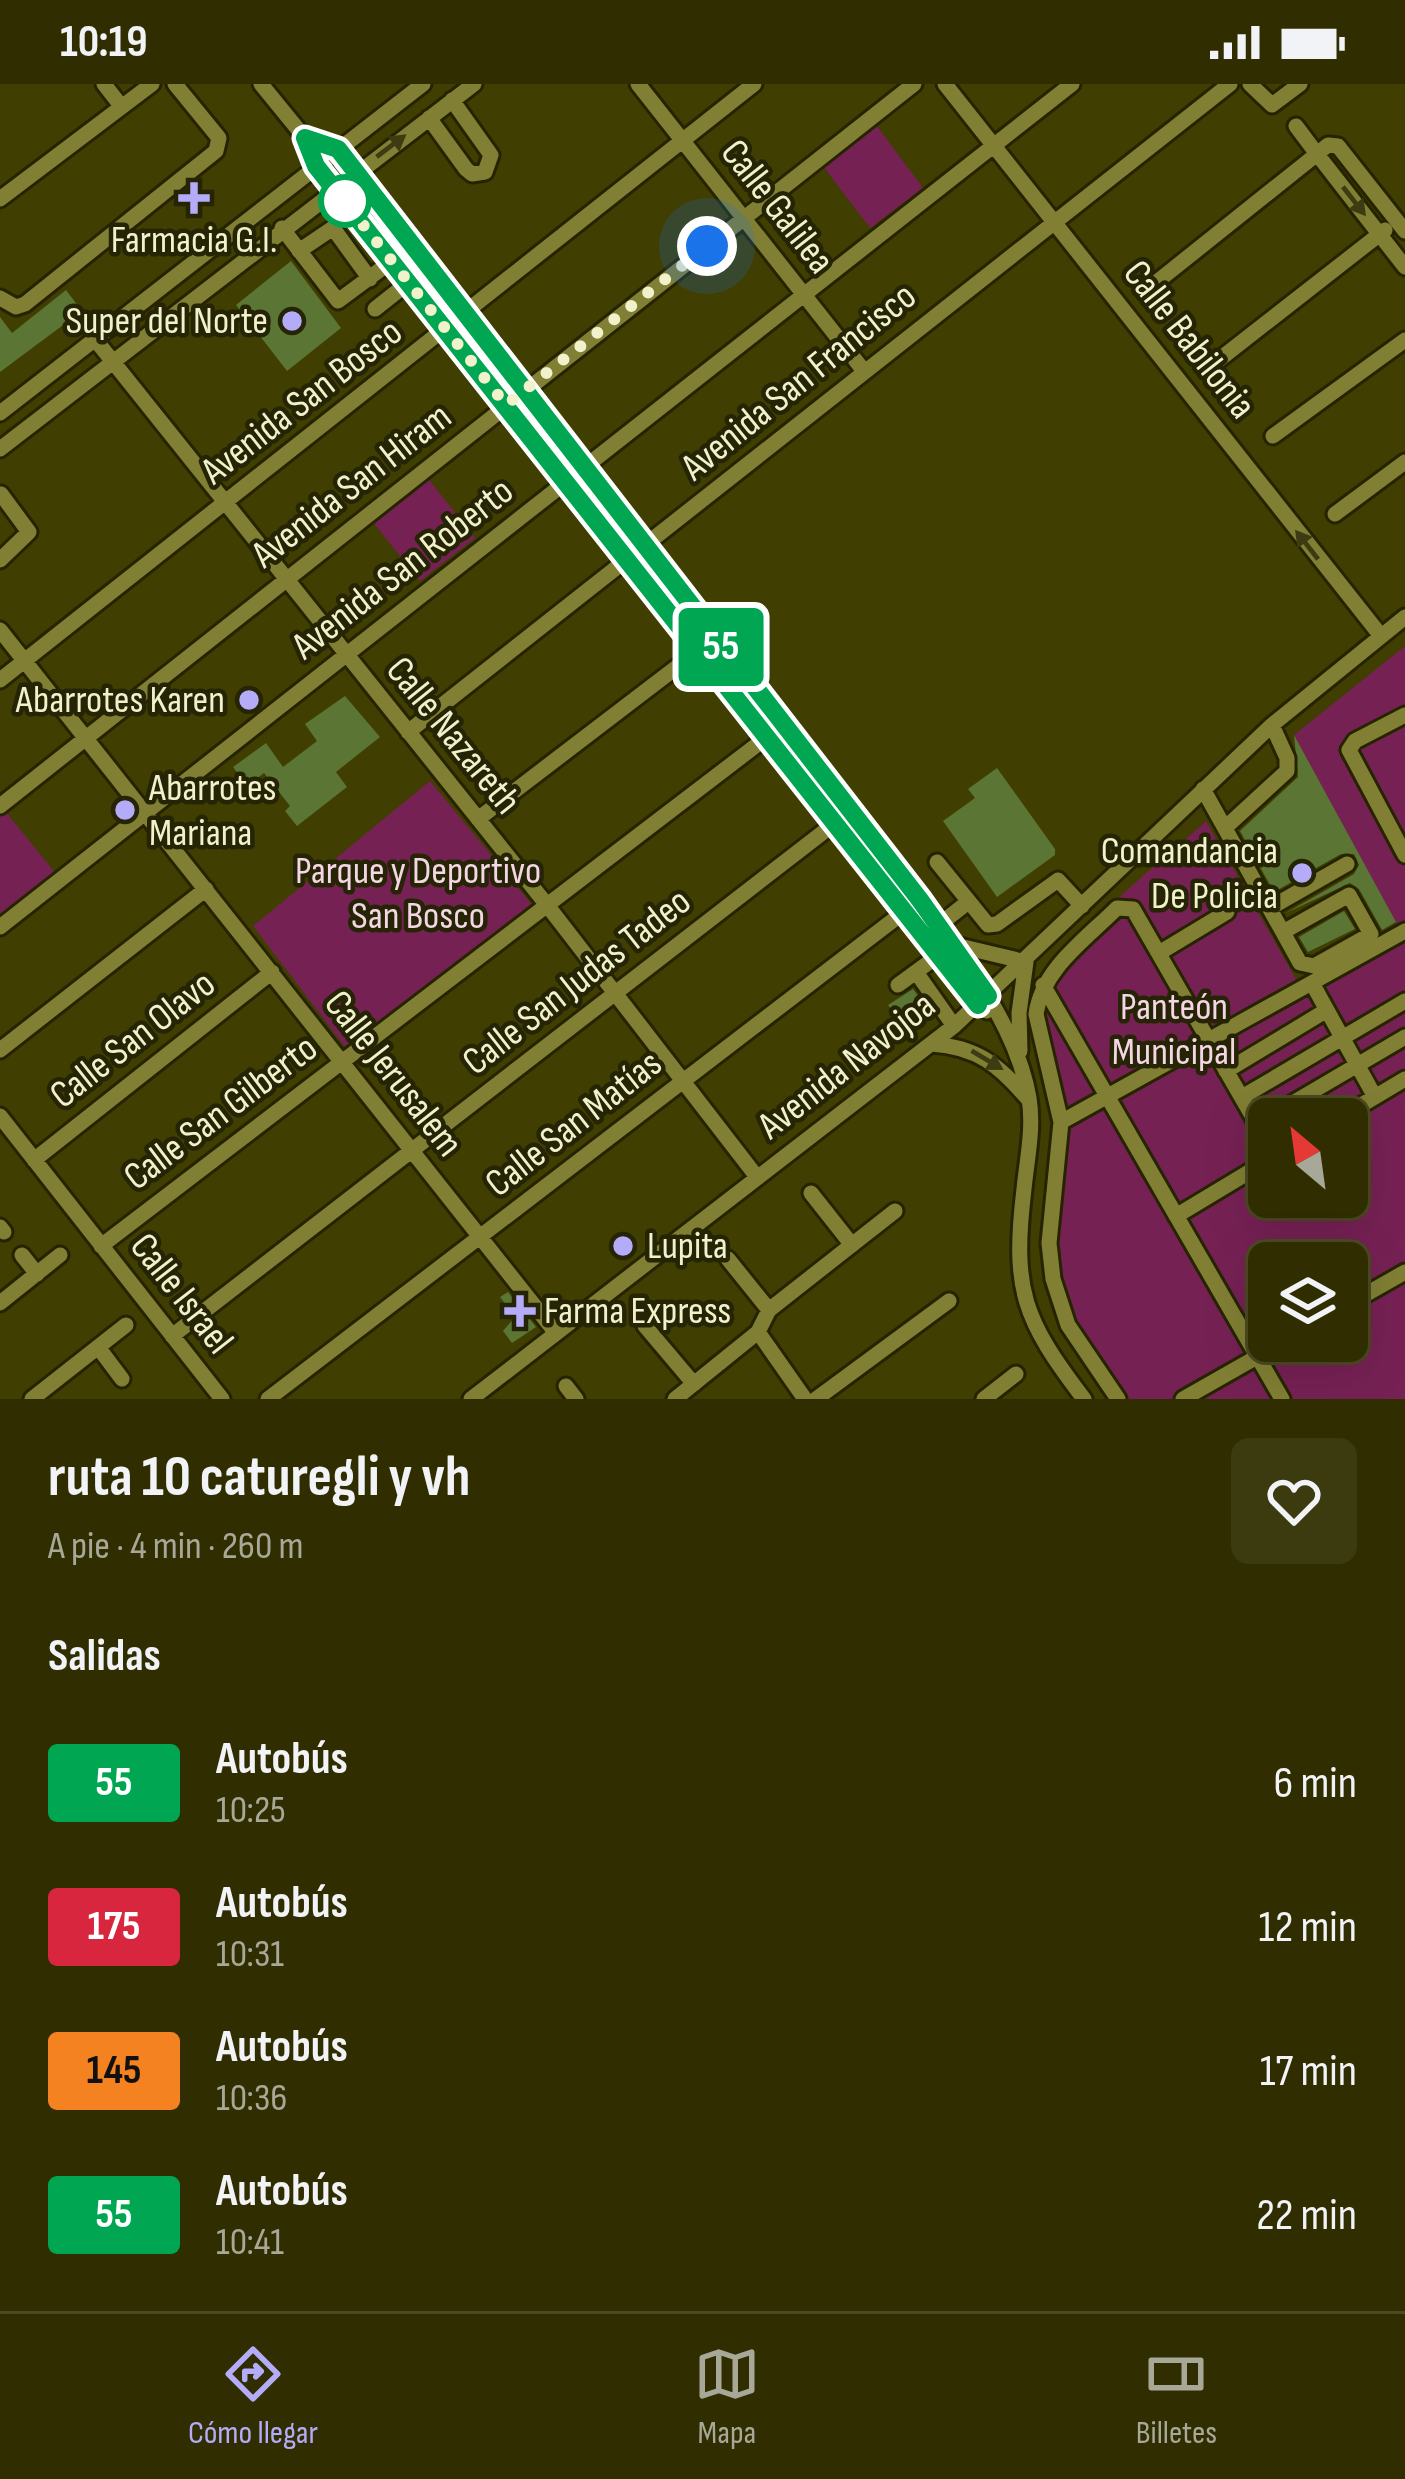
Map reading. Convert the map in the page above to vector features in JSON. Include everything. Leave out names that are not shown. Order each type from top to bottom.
[{"type":"street","points":[[104,84],[121,106]]},
{"type":"street","points":[[0,199],[152,84]]},
{"type":"street","points":[[0,298],[16,307],[25,304],[216,152],[219,137],[175,84]]},
{"type":"street","points":[[0,413],[423,84]]},
{"type":"street","points":[[0,449],[474,84]]},
{"type":"street","name":"Calle Galilea","points":[[638,84],[864,371]]},
{"type":"street","name":"Avenida San Bosco","points":[[0,680],[754,84]]},
{"type":"street","name":"Avenida San Hiram","points":[[0,806],[914,84]]},
{"type":"street","name":"Calle Babilonia","points":[[945,84],[1381,636]]},
{"type":"street","name":"Avenida San Roberto","points":[[0,927],[1072,84]]},
{"type":"street","name":"Avenida San Francisco","points":[[408,732],[1231,84]]},
{"type":"street","points":[[1250,84],[1272,105],[1300,84]]},
{"type":"street","points":[[272,88],[305,138],[316,166],[700,650],[851,811],[939,925],[946,949]]},
{"type":"street","points":[[429,118],[472,174],[484,172],[491,155],[452,100]]},
{"type":"street","points":[[442,137],[465,119]]},
{"type":"street","points":[[1295,126],[1405,267]]},
{"type":"street","points":[[305,138],[338,149],[466,314],[714,638],[835,824],[905,911],[946,949],[995,1017],[1022,1066]]},
{"type":"street","points":[[1153,285],[1328,145],[1338,146],[1401,226],[1380,234],[1211,366]]},
{"type":"street","points":[[282,228],[338,301],[411,246]]},
{"type":"street","points":[[299,251],[332,228],[370,279]]},
{"type":"street","points":[[375,309],[428,267]]},
{"type":"street","name":"Calle Nazareth","points":[[94,338],[547,905],[757,1178]]},
{"type":"street","points":[[1273,436],[1405,340]]},
{"type":"street","points":[[1335,514],[1405,462]]},
{"type":"street","points":[[0,560],[29,532],[1,494]]},
{"type":"street","name":"Avenida Navojoa","points":[[471,1399],[954,1026],[1272,725],[1405,617]]},
{"type":"street","name":"Calle Jerusalem","points":[[0,630],[556,1333]]},
{"type":"street","points":[[478,819],[714,638]]},
{"type":"street","points":[[1405,715],[1354,741],[1349,750],[1405,855]]},
{"type":"street","points":[[1226,827],[1287,771],[1287,758],[1272,725]]},
{"type":"street","name":"Calle San Gilberto","points":[[101,1246],[775,731]]},
{"type":"street","points":[[1203,790],[1283,932],[1306,966],[1324,962],[1371,934],[1349,895],[1283,932]]},
{"type":"street","name":"Calle San Judas Tadeo","points":[[172,1336],[851,811]]},
{"type":"street","points":[[937,862],[993,926],[1058,880],[1082,906]]},
{"type":"street","points":[[1270,908],[1347,863]]},
{"type":"street","points":[[0,1050],[206,889]]},
{"type":"street","name":"Calle San Matías","points":[[268,1399],[920,900]]},
{"type":"street","points":[[939,925],[968,902]]},
{"type":"street","points":[[1118,1399],[1069,1325],[1053,1280],[1049,1243],[1060,1123],[1036,1014],[1043,985],[1117,908],[1133,909],[1248,1109]]},
{"type":"street","points":[[1159,953],[1227,912]]},
{"type":"street","points":[[1060,1123],[1405,931]]},
{"type":"street","points":[[898,985],[946,949],[1026,962],[1019,1013],[1029,1100],[1017,1247],[1024,1300],[1036,1332],[1084,1399]]},
{"type":"street","name":"Calle San Olavo","points":[[34,1160],[272,972]]},
{"type":"street","points":[[916,972],[954,1026]]},
{"type":"street","points":[[1312,983],[1375,1097]]},
{"type":"street","points":[[1043,985],[1248,1339]]},
{"type":"street","points":[[1241,1097],[1405,1001]]},
{"type":"street","points":[[1226,1071],[1327,1010]]},
{"type":"street","points":[[1302,1098],[1405,1037]]},
{"type":"street","points":[[932,1044],[982,1054],[1003,1069],[1029,1100]]},
{"type":"street","points":[[1368,1101],[1405,1079]]},
{"type":"street","name":"Calle Israel","points":[[0,1116],[222,1399]]},
{"type":"street","points":[[1176,1216],[1248,1173]]},
{"type":"street","points":[[812,1193],[852,1245]]},
{"type":"street","points":[[675,1399],[758,1332],[769,1310],[895,1211]]},
{"type":"street","points":[[22,1255],[37,1274]]},
{"type":"street","points":[[0,1304],[60,1255]]},
{"type":"street","points":[[728,1259],[769,1310]]},
{"type":"street","points":[[1368,1293],[1405,1272]]},
{"type":"street","points":[[816,1399],[949,1300]]},
{"type":"street","points":[[32,1399],[126,1325]]},
{"type":"street","points":[[645,1326],[694,1384]]},
{"type":"street","points":[[758,1332],[797,1396]]},
{"type":"street","points":[[98,1347],[122,1379]]},
{"type":"street","points":[[1183,1399],[1248,1362]]},
{"type":"street","points":[[1261,1362],[1282,1399]]},
{"type":"street","points":[[984,1399],[1016,1374]]},
{"type":"green space","points":[[876,125],[923,188],[870,228],[822,165]]},
{"type":"green space","points":[[427,477],[475,538],[420,581],[372,521]]},
{"type":"green space","name":"Panteón Municipal","points":[[1405,646],[1405,1399],[1120,1399],[1057,1303],[1055,1128],[1035,991],[1046,972],[1112,903],[1206,821],[1297,981],[1397,925],[1294,735]]},
{"type":"green space","name":"Parque y Deportivo San Bosco","points":[[430,781],[533,906],[346,1048],[253,926]]},
{"type":"green space","points":[[6,812],[56,874],[0,919],[0,816]]},
{"type":"building","name":"Super del Norte","points":[[291,261],[341,328],[287,371],[236,305]]},
{"type":"building","points":[[66,290],[82,311],[0,372],[0,317],[12,333]]},
{"type":"building","points":[[345,696],[380,737],[336,772],[347,787],[297,826],[285,811],[290,806],[264,773],[247,786],[233,767],[266,743],[283,767],[317,741],[305,724]]},
{"type":"building","points":[[1294,735],[1396,922],[1382,930],[1359,889],[1350,883],[1286,913],[1354,874],[1359,865],[1354,854],[1341,854],[1274,892],[1240,831],[1298,777]]},
{"type":"building","points":[[997,768],[1055,855],[997,897],[943,821],[975,798],[968,789]]},
{"type":"building","points":[[1344,911],[1355,929],[1308,952],[1299,937]]},
{"type":"building","points":[[913,989],[927,1008],[904,1025],[888,1005]]},
{"type":"building","points":[[508,1292],[536,1327],[512,1343],[503,1331],[515,1317],[500,1297]]},
{"type":"bus line","name":"55","points":[[978,1005],[316,166],[305,138],[338,149],[920,900],[988,996]]},
{"type":"place","name":"Farmacia G.I.","points":[[194,198]]},
{"type":"place","name":"Super del Norte","points":[[292,321]]},
{"type":"place","name":"Abarrotes Karen","points":[[249,700]]},
{"type":"place","name":"Abarrotes Mariana","points":[[125,810]]},
{"type":"place","name":"Comandancia De Policia","points":[[1302,873]]},
{"type":"place","name":"Lupita","points":[[623,1246]]},
{"type":"place","name":"Farma Express","points":[[520,1311]]},
{"type":"route","points":[[345,201],[334,188],[506,405],[707,246]]}]
